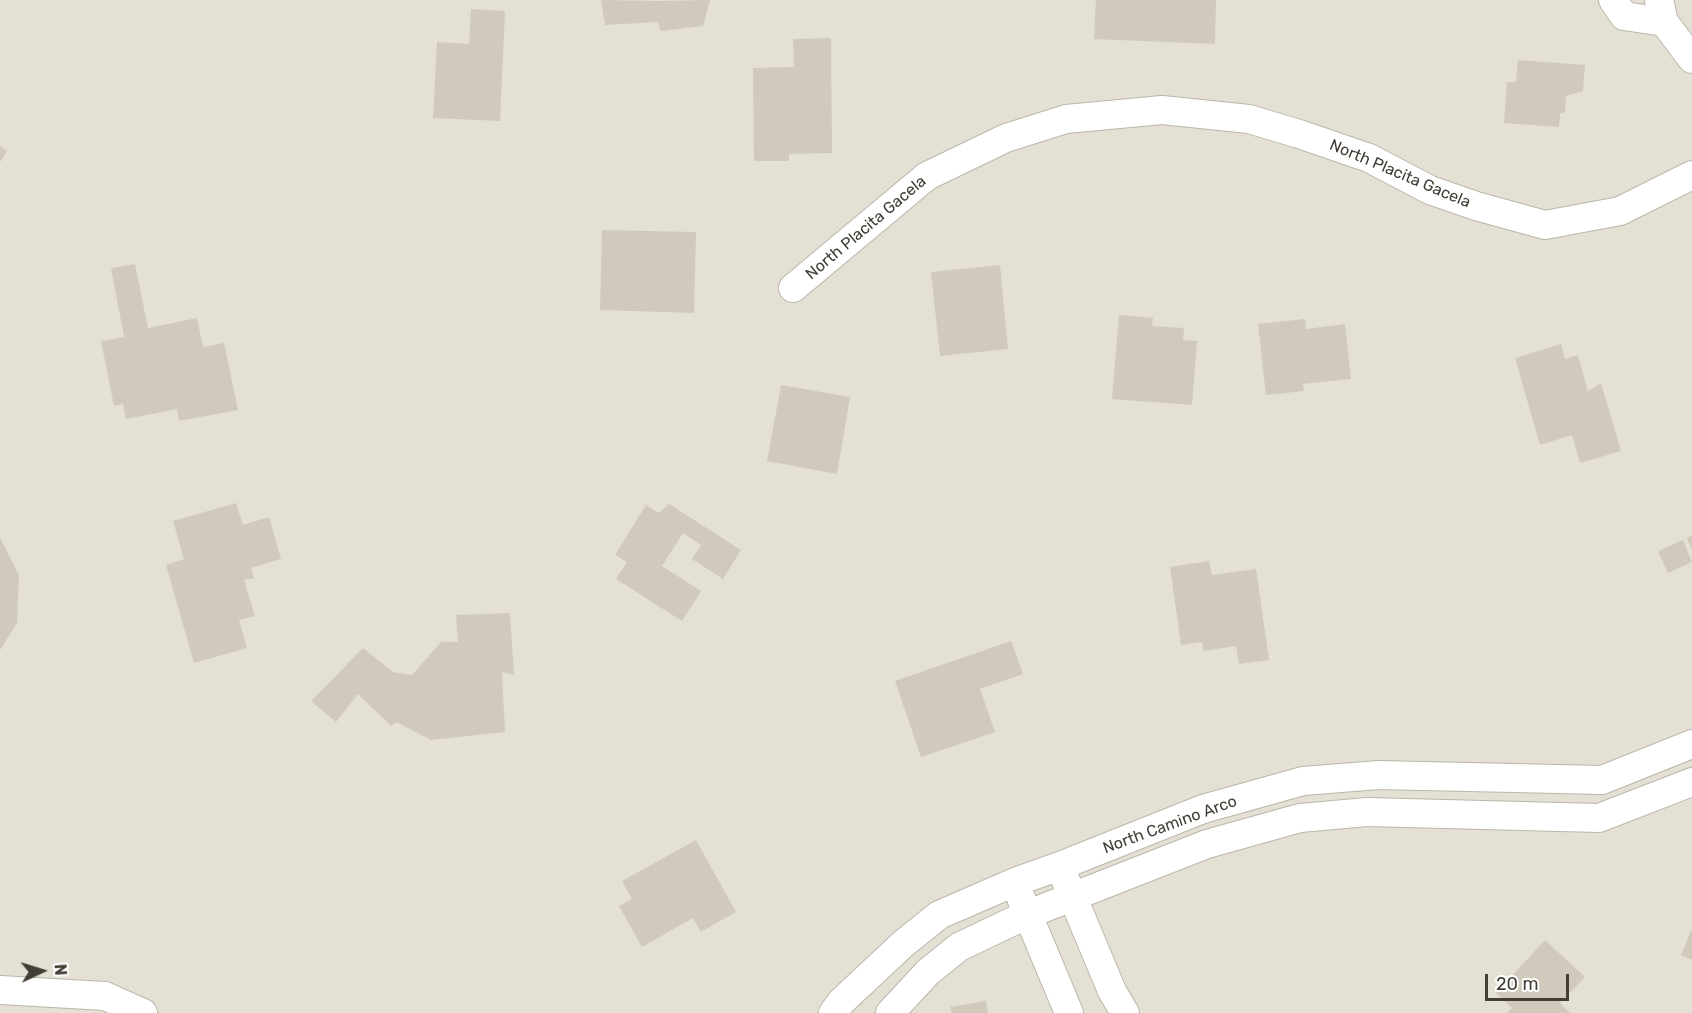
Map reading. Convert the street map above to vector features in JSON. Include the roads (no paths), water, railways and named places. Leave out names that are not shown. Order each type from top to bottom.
[{"type":"street","points":[[1613,0],[1624,16],[1662,11],[1692,59]]},
{"type":"street","name":"North Placita Gacela","points":[[793,288],[927,176],[1006,138],[1066,119],[1162,110],[1249,119],[1369,158],[1430,190],[1476,206],[1545,225],[1620,211],[1692,175]]},
{"type":"street","name":"North Camino Arco","points":[[833,1013],[841,1002],[903,944],[939,915],[1015,882],[1203,809],[1304,781],[1379,775],[1602,780],[1692,744]]},
{"type":"street","name":"North Camino Arco","points":[[890,1013],[928,972],[959,947],[1026,915],[1207,844],[1300,818],[1367,812],[1599,818],[1692,782]]},
{"type":"street","points":[[1060,866],[1112,991],[1125,1013]]},
{"type":"street","points":[[1015,882],[1026,915],[1069,1013]]},
{"type":"street","points":[[0,990],[105,996],[143,1013]]}]
